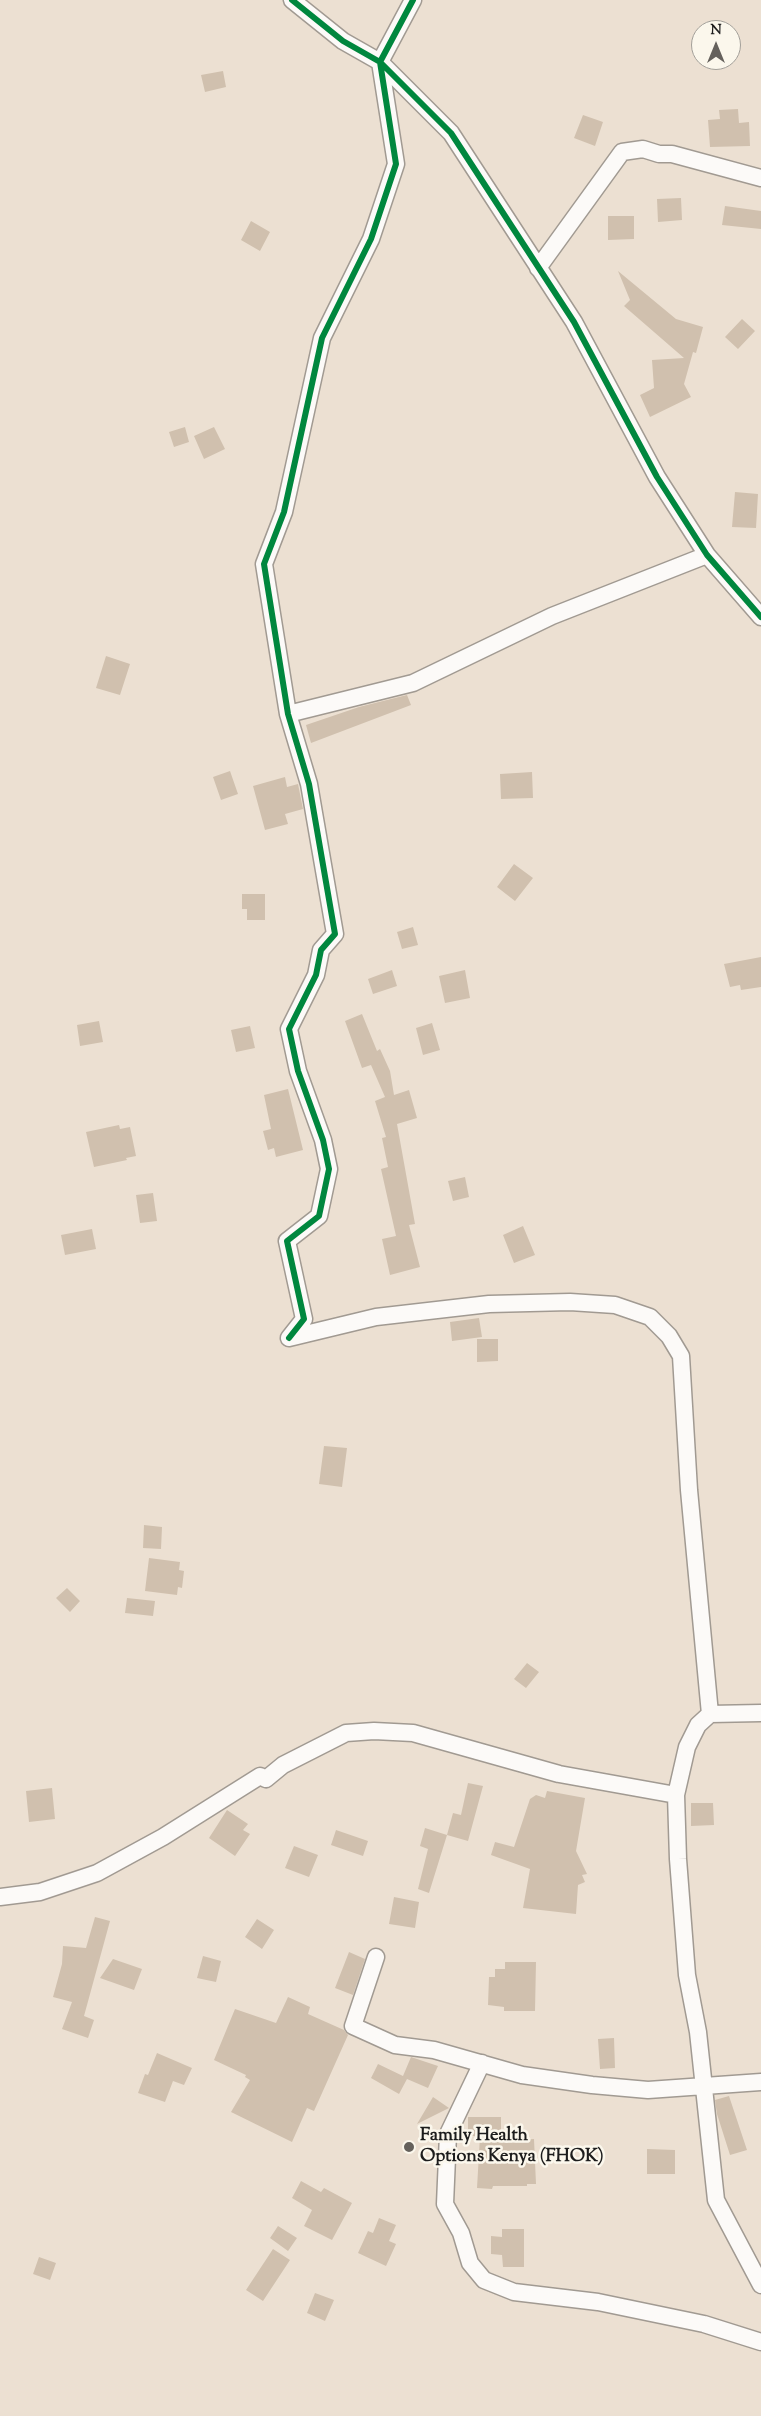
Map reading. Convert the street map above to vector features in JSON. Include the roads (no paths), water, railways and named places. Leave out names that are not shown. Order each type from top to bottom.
[{"type":"street","points":[[292,0],[343,41],[380,62],[451,132],[574,322],[658,477],[707,555],[761,617]]},
{"type":"street","points":[[413,0],[380,62],[396,164],[372,239],[322,338],[284,512],[264,564],[288,714],[308,784],[335,934],[321,950],[316,976],[305,994],[289,1029],[298,1071],[323,1140],[329,1169],[319,1216],[287,1241],[304,1319],[289,1338],[376,1317],[489,1304],[570,1302],[615,1305],[650,1317],[669,1336],[681,1356],[689,1490],[710,1714]]},
{"type":"street","points":[[538,268],[622,152],[643,149],[659,154],[672,154],[761,178]]},
{"type":"street","points":[[288,714],[413,683],[552,616],[707,555]]},
{"type":"street","points":[[761,1713],[710,1714],[698,1725],[686,1747],[676,1795],[678,1859],[687,1975],[698,2032],[716,2200],[761,2285]]},
{"type":"street","points":[[0,1897],[40,1892],[97,1873],[163,1837],[260,1776],[266,1779],[283,1765],[346,1733],[374,1731],[413,1733],[559,1774],[676,1795]]},
{"type":"street","points":[[376,1957],[353,2026],[395,2045],[434,2050],[522,2075],[592,2085],[648,2090],[761,2082]]},
{"type":"street","points":[[482,2063],[448,2134],[445,2204],[462,2233],[470,2263],[484,2280],[514,2292],[598,2302],[704,2324],[761,2342]]},
{"type":"place","name":"Family Health Options Kenya (FHOK)","points":[[409,2147]]}]
